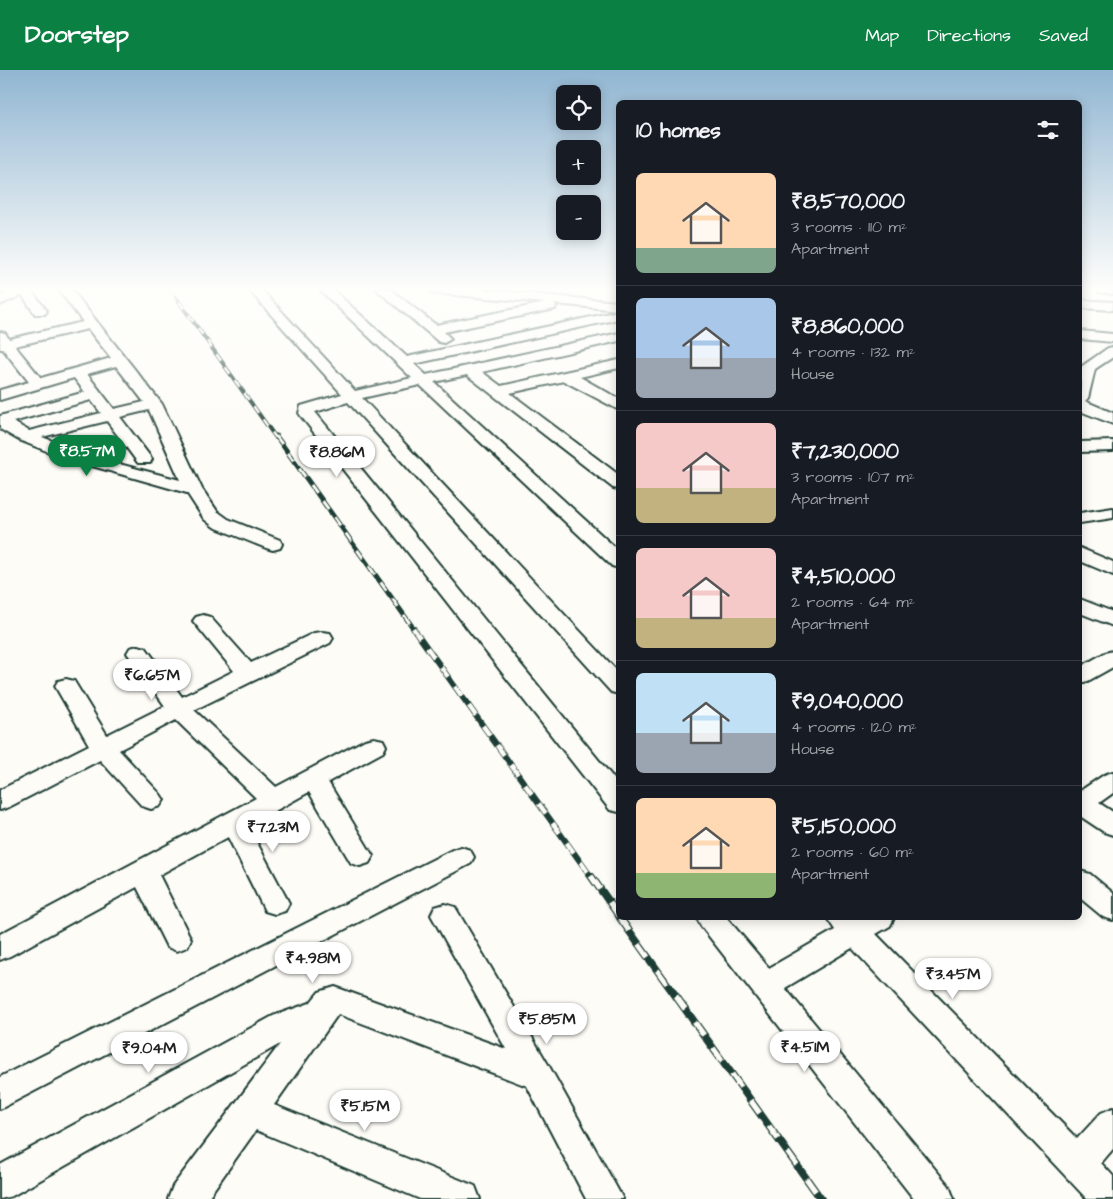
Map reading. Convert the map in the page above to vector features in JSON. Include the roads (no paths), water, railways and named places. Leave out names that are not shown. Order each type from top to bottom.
[{"type":"street","points":[[3,342],[38,384]]},
{"type":"street","points":[[106,342],[154,404],[193,489],[210,515],[215,520],[273,544]]},
{"type":"street","points":[[302,342],[616,684]]},
{"type":"street","points":[[382,342],[616,559]]},
{"type":"street","points":[[448,342],[459,350]]},
{"type":"street","points":[[404,362],[497,342]]},
{"type":"street","points":[[598,342],[352,396],[313,406],[307,409],[306,413],[616,799]]},
{"type":"street","points":[[1082,382],[1084,367],[1113,351]]},
{"type":"street","points":[[0,395],[120,360]]},
{"type":"street","points":[[500,391],[616,366]]},
{"type":"street","points":[[470,370],[500,391],[616,482]]},
{"type":"street","points":[[78,372],[144,459]]},
{"type":"street","points":[[566,376],[616,402]]},
{"type":"street","points":[[0,422],[94,394]]},
{"type":"street","points":[[25,437],[154,404]]},
{"type":"street","points":[[1082,406],[1113,419]]},
{"type":"street","points":[[0,422],[25,437],[74,457],[193,489]]},
{"type":"street","points":[[1082,447],[1110,450]]},
{"type":"street","points":[[1082,518],[1113,513]]},
{"type":"street","points":[[1082,555],[1113,569]]},
{"type":"street","points":[[1082,606],[1113,620]]},
{"type":"street","points":[[203,621],[248,673]]},
{"type":"street","points":[[0,801],[248,673],[322,638]]},
{"type":"street","points":[[138,653],[179,709],[274,800]]},
{"type":"street","points":[[1082,675],[1113,658]]},
{"type":"street","points":[[66,686],[103,748],[151,800]]},
{"type":"street","points":[[0,948],[374,746]]},
{"type":"street","points":[[314,778],[360,856]]},
{"type":"street","points":[[1082,802],[1113,781]]},
{"type":"street","points":[[1082,804],[1113,825]]},
{"type":"street","points":[[233,822],[275,903]]},
{"type":"street","points":[[0,1094],[461,858]]},
{"type":"street","points":[[144,870],[177,939]]},
{"type":"street","points":[[1082,884],[1113,909]]},
{"type":"street","points":[[445,915],[538,1076],[605,1199]]},
{"type":"street","points":[[712,920],[936,1199]]},
{"type":"street","points":[[765,985],[859,922],[1077,1164],[1111,1199]]},
{"type":"street","points":[[186,1199],[330,1001],[335,1000],[538,1076]]},
{"type":"street","points":[[0,1184],[284,1026],[319,1014]]},
{"type":"street","points":[[249,1111],[462,1199]]},
{"type":"street","points":[[1077,1164],[1113,1124]]},
{"type":"railway","points":[[207,342],[276,438]]},
{"type":"railway","points":[[276,436],[414,629]]},
{"type":"railway","points":[[413,628],[592,878]]},
{"type":"railway","points":[[591,876],[616,912]]},
{"type":"railway","points":[[621,920],[821,1199]]}]
